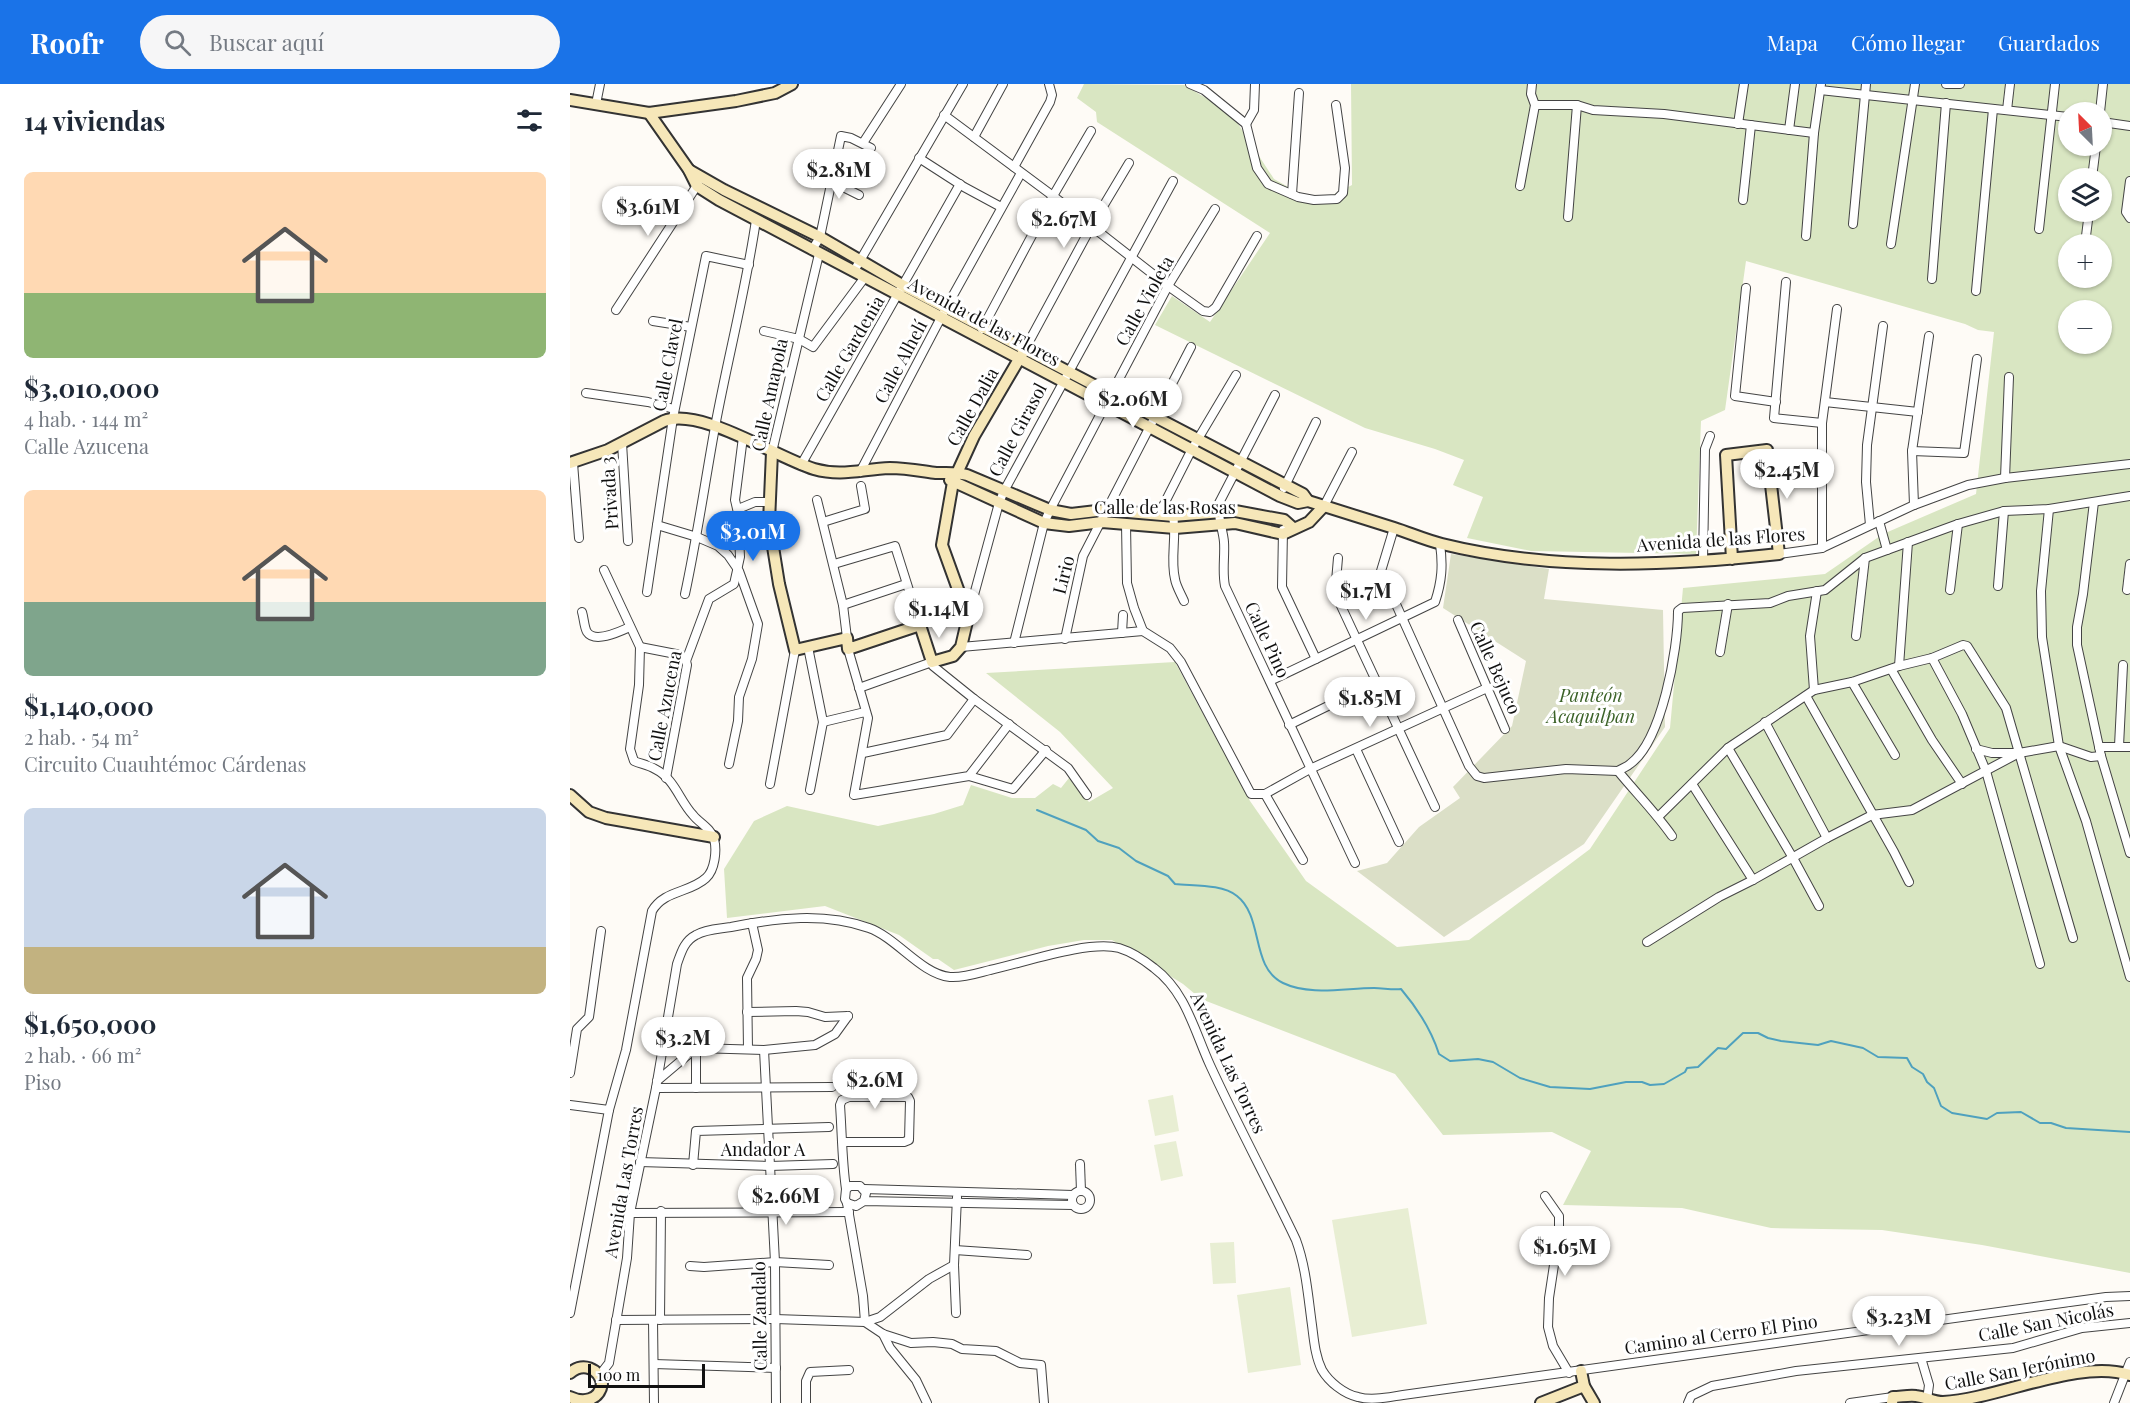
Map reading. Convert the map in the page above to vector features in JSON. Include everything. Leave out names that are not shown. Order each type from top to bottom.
[{"type":"main road","points":[[570,100],[649,113],[736,101],[775,93],[792,84]]},
{"type":"main road","points":[[649,113],[700,182]]},
{"type":"main road","name":"Avenida de las Flores","points":[[700,182],[820,237],[856,266],[865,277],[901,290]]},
{"type":"main road","name":"Avenida de las Flores","points":[[700,182],[756,220],[815,252],[856,266],[944,313],[978,337],[1069,372],[1112,393],[1154,417],[1195,445],[1239,468],[1280,496],[1298,503],[1308,501],[1440,544],[1489,554],[1544,561],[1629,563],[1703,561],[1779,554]]},
{"type":"main road","name":"Avenida de las Flores","points":[[944,313],[983,326],[1063,382],[1148,428],[1195,445]]},
{"type":"main road","name":"Calle Dalia","points":[[968,617],[942,545],[955,477],[974,436],[1022,353]]},
{"type":"main road","points":[[571,463],[621,443],[674,413]]},
{"type":"main road","name":"Calle de las Rosas","points":[[674,413],[743,437],[801,465],[839,474],[891,468],[955,477],[999,503],[1044,522],[1069,526],[1102,522],[1175,528],[1235,523],[1288,531],[1284,520],[1235,511],[1173,516],[1105,510],[1071,514],[1050,510],[967,475],[955,477]]},
{"type":"main road","points":[[1732,559],[1726,456],[1767,450],[1779,554]]},
{"type":"main road","name":"Calle Amapola","points":[[772,452],[770,532],[779,584],[795,650]]},
{"type":"main road","name":"Avenida de las Flores","points":[[1239,468],[1285,485],[1303,494],[1308,501]]},
{"type":"main road","points":[[1288,531],[1309,522],[1324,506]]},
{"type":"main road","name":"Calle Girasol","points":[[961,647],[968,617]]},
{"type":"main road","points":[[795,650],[848,643],[920,625],[932,662],[953,656],[961,647]]},
{"type":"main road","points":[[570,795],[589,813],[606,818],[714,837]]},
{"type":"main road","points":[[570,1373],[584,1367],[592,1369],[599,1376],[601,1389],[596,1400],[584,1403],[571,1399]]},
{"type":"main road","name":"Calle San Jerónimo","points":[[1893,1400],[1921,1399],[1941,1402],[1984,1396],[2088,1371],[2129,1370]]},
{"type":"main road","points":[[1575,1372],[1594,1403]]},
{"type":"main road","points":[[1541,1403],[1584,1386]]},
{"type":"street","points":[[596,104],[600,84]]},
{"type":"street","points":[[863,143],[902,84]]},
{"type":"street","points":[[856,266],[963,84]]},
{"type":"street","points":[[974,137],[1003,84]]},
{"type":"street","points":[[1014,167],[1050,102],[1052,95],[1049,84]]},
{"type":"street","points":[[1190,84],[1209,94],[1246,124],[1257,168],[1268,184],[1314,200],[1337,199],[1343,193],[1345,168],[1336,105]]},
{"type":"street","points":[[1209,94],[1210,84]]},
{"type":"street","points":[[1246,124],[1254,110],[1255,84]]},
{"type":"street","points":[[1520,186],[1535,105],[1531,94],[1533,84]]},
{"type":"street","points":[[1738,124],[1744,84]]},
{"type":"street","points":[[1789,130],[1795,84]]},
{"type":"street","points":[[1853,224],[1866,84]]},
{"type":"street","points":[[1891,243],[1915,84]]},
{"type":"street","points":[[1946,84],[1960,84]]},
{"type":"street","points":[[2007,110],[2010,84]]},
{"type":"street","points":[[2038,229],[2055,84]]},
{"type":"street","points":[[2101,102],[2103,84]]},
{"type":"street","points":[[1806,236],[1820,87],[2058,116]]},
{"type":"street","points":[[1292,194],[1299,93]]},
{"type":"street","points":[[1932,279],[1946,103]]},
{"type":"street","points":[[1535,105],[1577,105],[1593,110],[1664,114],[1814,133]]},
{"type":"street","points":[[1568,217],[1577,105]]},
{"type":"street","points":[[1976,291],[1993,108]]},
{"type":"street","points":[[944,115],[1203,311],[1210,312],[1216,307],[1257,236]]},
{"type":"street","points":[[2112,123],[2130,126]]},
{"type":"street","points":[[1743,200],[1751,125]]},
{"type":"street","points":[[978,337],[1053,196],[1091,131]]},
{"type":"street","points":[[820,237],[841,136],[871,148]]},
{"type":"street","points":[[919,158],[1001,207]]},
{"type":"street","name":"Calle Dalia","points":[[1022,353],[1092,225],[1130,163]]},
{"type":"street","name":"Calle Alhelí","points":[[860,472],[1021,173]]},
{"type":"street","points":[[831,181],[859,195]]},
{"type":"street","name":"Calle Girasol","points":[[968,617],[1004,491],[1173,181]]},
{"type":"street","points":[[2130,181],[2126,212],[2130,218]]},
{"type":"street","points":[[616,310],[700,182]]},
{"type":"street","name":"Calle Gardenia","points":[[801,465],[960,184]]},
{"type":"street","name":"Calle Violeta","points":[[1014,644],[1044,522],[1168,286],[1215,209]]},
{"type":"street","points":[[775,230],[782,219]]},
{"type":"street","points":[[685,594],[756,220]]},
{"type":"street","name":"Calle Amapola","points":[[772,452],[820,237]]},
{"type":"street","name":"Calle Clavel","points":[[647,592],[674,413],[706,256],[749,265]]},
{"type":"street","points":[[764,331],[799,339],[813,347],[865,277]]},
{"type":"street","points":[[1786,282],[1774,418],[1822,423]]},
{"type":"street","points":[[1746,288],[1735,396],[1776,402]]},
{"type":"street","points":[[1822,548],[1822,423],[1837,309]]},
{"type":"street","points":[[653,321],[691,327]]},
{"type":"street","points":[[1870,525],[1866,482],[1867,445],[1883,326]]},
{"type":"street","points":[[1914,505],[1912,451],[1929,336]]},
{"type":"street","name":"Lirio","points":[[1065,639],[1083,556],[1191,347]]},
{"type":"street","points":[[1912,451],[1964,453],[1977,359]]},
{"type":"street","points":[[1159,514],[1195,445],[1236,375]]},
{"type":"street","points":[[2005,477],[2009,377]]},
{"type":"street","points":[[586,393],[648,402],[674,413]]},
{"type":"street","points":[[1218,511],[1219,503],[1275,395]]},
{"type":"street","points":[[1825,402],[1918,412]]},
{"type":"street","points":[[1280,496],[1316,422]]},
{"type":"street","points":[[1703,561],[1706,449],[1710,436]]},
{"type":"street","points":[[739,571],[738,509],[735,501],[743,437]]},
{"type":"street","name":"Privada 3","points":[[621,443],[627,541]]},
{"type":"street","points":[[1324,506],[1352,452]]},
{"type":"street","points":[[571,463],[579,538]]},
{"type":"street","name":"Avenida de las Flores","points":[[1779,554],[1822,548],[1914,505],[1968,485],[2005,477],[2130,465]]},
{"type":"street","points":[[823,522],[865,509],[861,486]]},
{"type":"street","points":[[1394,528],[1382,570],[1401,618],[1469,766],[1477,776],[1484,778],[1566,769],[1618,771],[1632,763],[1653,732],[1671,677],[1678,611],[1682,608],[1770,603],[1788,596],[1825,590],[1865,558],[1958,524],[2004,511],[2049,509],[2130,496]]},
{"type":"street","points":[[817,500],[834,564],[848,643],[867,718],[863,753],[854,795],[969,776],[1013,789],[1046,750]]},
{"type":"street","points":[[738,509],[755,502],[770,502]]},
{"type":"street","points":[[2094,502],[2077,627],[2077,645],[2101,756],[2130,853]]},
{"type":"street","points":[[2049,509],[2040,591],[2042,626],[2059,746],[2086,821],[2130,977]]},
{"type":"street","name":"Calle Pino","points":[[1218,511],[1224,542],[1225,586],[1355,863]]},
{"type":"street","points":[[1998,586],[2004,511]]},
{"type":"street","points":[[1173,516],[1175,580],[1184,601]]},
{"type":"street","points":[[1879,521],[1887,550]]},
{"type":"street","points":[[1126,524],[1127,583],[1143,631]]},
{"type":"street","points":[[1950,590],[1958,524]]},
{"type":"street","points":[[657,525],[697,537],[718,546],[728,555],[739,571],[758,624],[752,659],[739,697],[738,721],[729,764]]},
{"type":"street","points":[[1288,531],[1282,587],[1316,659]]},
{"type":"street","points":[[1908,542],[1895,668],[1932,740],[1962,784]]},
{"type":"street","points":[[1270,681],[1435,602],[1443,566],[1440,544]]},
{"type":"street","points":[[834,564],[894,546],[920,625]]},
{"type":"street","points":[[1338,558],[1335,592],[1435,807]]},
{"type":"street","points":[[1856,636],[1865,558]]},
{"type":"street","points":[[2127,590],[2130,564]]},
{"type":"street","points":[[604,570],[640,647],[639,685],[630,749],[634,761],[656,769],[666,778]]},
{"type":"street","name":"Calle Azucena","points":[[714,837],[704,824],[694,817],[684,804],[678,790],[666,778],[686,661],[709,599],[735,584],[739,571]]},
{"type":"street","points":[[843,605],[906,584]]},
{"type":"street","points":[[1814,690],[1810,636],[1817,591]]},
{"type":"street","points":[[1720,652],[1728,604]]},
{"type":"street","points":[[582,612],[587,632],[595,637],[613,634],[630,627]]},
{"type":"street","points":[[1122,633],[1123,615]]},
{"type":"street","name":"Calle Bejuco","points":[[1458,620],[1505,729]]},
{"type":"street","points":[[961,647],[1143,631],[1170,648],[1181,662],[1251,794],[1265,794],[1310,770],[1487,688]]},
{"type":"street","points":[[1659,816],[1728,748],[1814,690],[1852,682],[1932,658],[1963,645],[1970,649],[2006,708],[2073,938]]},
{"type":"street","points":[[640,647],[647,650],[672,652],[681,655],[686,661]]},
{"type":"street","points":[[808,647],[823,722],[810,790]]},
{"type":"street","points":[[770,784],[795,650]]},
{"type":"street","points":[[1932,658],[1962,714],[1986,771],[2040,964]]},
{"type":"street","points":[[859,688],[932,662],[933,666],[974,699],[1068,768],[1087,795]]},
{"type":"street","points":[[2119,746],[2123,665]]},
{"type":"street","points":[[1289,725],[1377,682]]},
{"type":"street","points":[[1852,682],[1895,755]]},
{"type":"street","points":[[1806,696],[1909,882]]},
{"type":"street","points":[[863,753],[947,735],[974,699]]},
{"type":"street","points":[[823,722],[865,712]]},
{"type":"street","points":[[1765,722],[1827,838]]},
{"type":"street","points":[[969,776],[1009,724]]},
{"type":"street","points":[[1976,749],[1992,753],[2019,753],[2059,746],[2091,757],[2101,756]]},
{"type":"street","points":[[2099,747],[2130,747]]},
{"type":"street","points":[[1728,748],[1819,906]]},
{"type":"street","points":[[1356,749],[1399,842]]},
{"type":"street","points":[[1647,942],[1719,897],[1872,815],[1912,810],[2019,753]]},
{"type":"street","points":[[1618,771],[1648,807],[1659,816],[1672,836]]},
{"type":"street","points":[[1692,784],[1753,880]]},
{"type":"street","points":[[1265,794],[1303,860]]},
{"type":"street","name":"Avenida Las Torres","points":[[570,1313],[609,1110],[626,1050],[652,911],[656,903],[666,896],[704,881],[710,874],[714,860],[714,837]]},
{"type":"street","name":"Avenida Las Torres","points":[[599,1376],[609,1363],[627,1258],[630,1213],[657,1084],[677,964],[683,946],[694,935],[708,930],[792,918],[826,918],[872,929],[936,972],[950,977],[968,976],[1102,946],[1119,948],[1136,956],[1155,969],[1179,994],[1196,1027],[1210,1064],[1296,1240],[1305,1270],[1316,1351],[1322,1370],[1331,1381],[1343,1391],[1357,1397],[1372,1398],[1575,1372]]},
{"type":"street","points":[[748,1049],[747,978],[758,950],[752,923]]},
{"type":"street","points":[[570,1073],[577,1029],[589,1017],[601,931]]},
{"type":"street","points":[[657,1084],[696,1048],[764,1050],[815,1045],[836,1034],[849,1016],[825,1017],[796,1011],[747,1012]]},
{"type":"street","points":[[696,1048],[696,1088]]},
{"type":"street","name":"Calle Zandalo","points":[[764,1050],[775,1262],[776,1403]]},
{"type":"street","points":[[657,1084],[696,1088],[832,1086]]},
{"type":"street","points":[[842,1142],[909,1140],[908,1097],[844,1098],[840,1105],[842,1142],[846,1189],[844,1199],[849,1212],[865,1322]]},
{"type":"street","points":[[570,1105],[609,1110]]},
{"type":"street","points":[[693,1165],[696,1131],[829,1127]]},
{"type":"street","name":"Andador A","points":[[640,1162],[770,1166],[832,1164]]},
{"type":"street","points":[[1080,1164],[1081,1191]]},
{"type":"street","points":[[846,1189],[855,1185],[864,1189],[957,1192],[1073,1195],[1081,1191]]},
{"type":"street","points":[[864,1189],[864,1201]]},
{"type":"street","points":[[847,1203],[856,1206],[864,1201],[956,1202],[1073,1205],[1081,1209],[1088,1205],[1089,1196],[1081,1191]]},
{"type":"street","points":[[956,1312],[954,1266],[957,1192]]},
{"type":"street","points":[[1073,1195],[1073,1205]]},
{"type":"street","points":[[1545,1196],[1559,1216],[1548,1327],[1553,1346],[1575,1372]]},
{"type":"street","points":[[630,1213],[662,1211],[849,1212]]},
{"type":"street","points":[[654,1403],[662,1211]]},
{"type":"street","points":[[955,1250],[1027,1255]]},
{"type":"street","points":[[690,1266],[775,1262],[829,1265]]},
{"type":"street","points":[[616,1320],[775,1319],[865,1322],[880,1317],[929,1279],[954,1266]]},
{"type":"street","name":"Camino al Cerro El Pino","points":[[1575,1372],[2106,1297],[2130,1296]]},
{"type":"street","points":[[865,1322],[883,1334],[911,1343],[933,1342],[952,1344],[962,1349],[996,1351],[1020,1363],[1041,1365],[1044,1403]]},
{"type":"street","name":"Calle San Nicolás","points":[[1688,1403],[1691,1396],[1712,1386],[1796,1371],[2013,1348],[2082,1328],[2130,1323]]},
{"type":"street","points":[[883,1334],[890,1348],[916,1380],[927,1403]]},
{"type":"street","points":[[1921,1358],[1929,1386],[1921,1399]]},
{"type":"street","points":[[654,1364],[776,1368]]},
{"type":"street","points":[[806,1403],[806,1381],[810,1372],[849,1370]]},
{"type":"street","points":[[2114,1403],[2129,1370]]},
{"type":"street","name":"Calle San Jerónimo","points":[[1850,1403],[1893,1400]]},
{"type":"green space","points":[[1084,84],[1184,85],[1231,113],[1274,179],[1317,203],[1352,185],[1351,84],[2130,84],[2130,1273],[1982,1245],[1882,1230],[1771,1228],[1682,1208],[1563,1205],[1591,1151],[1552,1132],[1443,1135],[1395,1074],[1201,999],[1183,984],[1112,940],[1084,940],[1048,946],[954,970],[938,959],[933,959],[899,935],[825,906],[727,918],[724,869],[754,821],[787,806],[878,826],[963,805],[971,785],[1012,798],[1035,798],[1053,784],[1061,788],[1069,778],[1089,802],[1113,788],[1060,732],[986,673],[1175,662],[1250,801],[1306,881],[1397,947],[1469,940],[1590,849],[1670,728],[1683,588],[1825,574],[1883,534],[1976,494],[1994,332],[1978,330],[1965,324],[1746,261],[1725,410],[1701,421],[1696,554],[1531,551],[1467,538],[1483,497],[1453,485],[1464,460],[1365,428],[1155,325],[1172,296],[1210,322],[1270,233],[1097,122],[1096,112],[1077,98]]},
{"type":"green space","name":"Panteón Acaquilpan","points":[[1451,554],[1549,569],[1544,599],[1663,610],[1665,727],[1584,844],[1444,937],[1357,871],[1387,863],[1419,827],[1460,798],[1453,787],[1512,726],[1526,661],[1443,608]]},
{"type":"green space","points":[[1173,1095],[1179,1131],[1155,1136],[1148,1100]]},
{"type":"green space","points":[[1176,1141],[1183,1176],[1161,1181],[1154,1145]]},
{"type":"green space","points":[[1408,1208],[1427,1324],[1352,1337],[1332,1220]]},
{"type":"green space","points":[[1234,1242],[1236,1283],[1213,1284],[1210,1243]]},
{"type":"green space","points":[[1290,1287],[1301,1365],[1248,1373],[1237,1295]]},
{"type":"waterway","points":[[1037,810],[1086,830],[1098,841],[1119,848],[1136,861],[1168,876],[1175,884],[1216,887],[1237,896],[1251,916],[1266,966],[1273,976],[1283,983],[1293,987],[1316,990],[1401,989],[1423,1020],[1439,1054],[1450,1061],[1478,1059],[1493,1062],[1520,1078],[1550,1087],[1590,1089],[1626,1082],[1664,1084],[1685,1072],[1687,1068],[1698,1067],[1718,1048],[1726,1049],[1743,1033],[1758,1033],[1781,1041],[1818,1045],[1831,1041],[1863,1048],[1878,1057],[1907,1058],[1912,1067],[1923,1074],[1934,1088],[1941,1106],[1952,1113],[1987,1119],[1997,1113],[2021,1112],[2040,1123],[2051,1123],[2066,1128],[2130,1132]]}]
